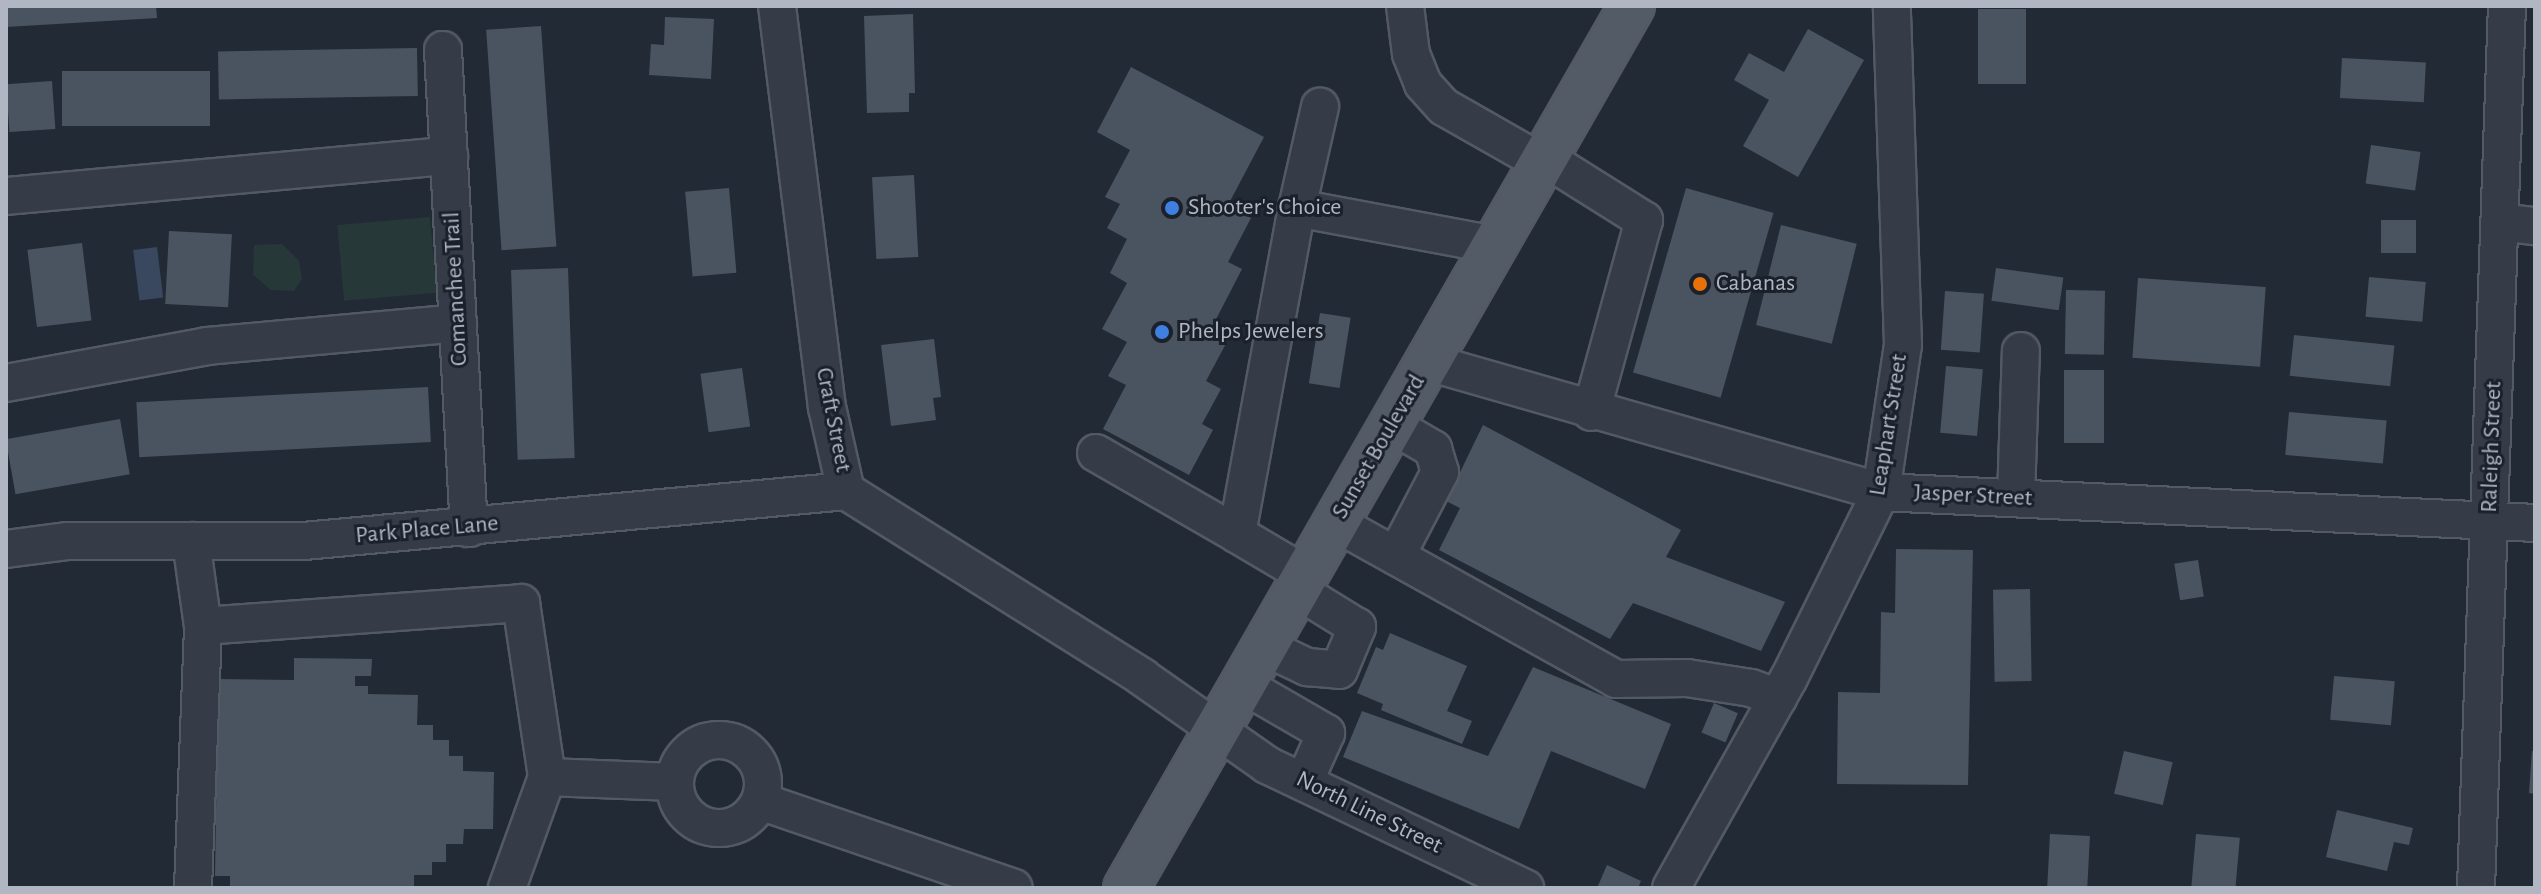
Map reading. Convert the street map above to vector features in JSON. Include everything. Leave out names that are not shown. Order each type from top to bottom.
[{"type":"main road","name":"Sunset Boulevard","points":[[1126,888],[1632,6]]},
{"type":"street","name":"Craft Street","points":[[777,6],[827,407],[846,491],[1218,729]]},
{"type":"street","points":[[1405,6],[1411,54],[1423,84],[1444,107],[1544,160],[1644,220],[1591,412]]},
{"type":"street","name":"Leaphart Street","points":[[1671,888],[1778,698],[1881,492],[1903,345],[1892,6]]},
{"type":"street","name":"Raleigh Street","points":[[2476,888],[2489,521],[2517,224],[2507,6]]},
{"type":"street","name":"Comanchee Trail","points":[[443,50],[469,528]]},
{"type":"street","points":[[1237,534],[1297,208],[1320,107]]},
{"type":"street","points":[[6,196],[449,156]]},
{"type":"street","points":[[1297,208],[1495,245]]},
{"type":"street","points":[[6,383],[207,346],[458,323]]},
{"type":"street","points":[[2016,498],[2021,351]]},
{"type":"street","name":"Jasper Street","points":[[1428,362],[1591,412],[1881,492],[2535,523]]},
{"type":"street","points":[[1392,425],[1433,449],[1440,472],[1396,556]]},
{"type":"street","points":[[1096,453],[1237,534],[1357,627],[1339,670],[1307,667],[1265,647]]},
{"type":"street","name":"Park Place Lane","points":[[6,549],[68,541],[304,541],[846,491]]},
{"type":"street","points":[[1336,523],[1616,679],[1687,678],[1751,688],[1778,698]]},
{"type":"street","points":[[191,541],[203,626],[193,888]]},
{"type":"street","points":[[203,626],[521,603],[547,777],[507,888]]},
{"type":"street","points":[[1243,685],[1326,733],[1304,782]]},
{"type":"street","name":"North Line Street","points":[[1218,729],[1267,765],[1525,888]]},
{"type":"street","points":[[709,740],[723,740],[748,750],[762,774],[760,801],[739,824],[709,828],[683,811],[674,782],[686,754],[709,740]]},
{"type":"street","points":[[547,777],[674,782]]},
{"type":"street","points":[[760,801],[1014,888]]},
{"type":"shaded area","points":[[430,217],[437,293],[344,301],[337,225]]},
{"type":"shaded area","points":[[282,244],[299,261],[302,279],[294,291],[271,290],[253,275],[254,245]]},
{"type":"water","points":[[157,247],[163,298],[139,301],[133,250]]},
{"type":"building","points":[[6,6],[156,6],[157,18],[6,27]]},
{"type":"building","points":[[1978,9],[2026,9],[2026,84],[1978,84]]},
{"type":"building","points":[[913,14],[915,93],[909,93],[909,112],[867,113],[864,16]]},
{"type":"building","points":[[665,17],[714,19],[711,79],[649,75],[651,44],[664,45]]},
{"type":"building","points":[[541,26],[556,246],[502,250],[486,30]]},
{"type":"building","points":[[1808,29],[1864,60],[1798,177],[1743,146],[1769,100],[1734,80],[1749,53],[1784,72]]},
{"type":"building","points":[[417,48],[418,96],[219,99],[218,51]]},
{"type":"building","points":[[2342,58],[2426,62],[2424,102],[2340,98]]},
{"type":"building","points":[[1131,67],[1264,137],[1228,205],[1251,218],[1228,262],[1242,269],[1212,327],[1230,336],[1206,381],[1221,389],[1202,424],[1213,430],[1189,475],[1103,429],[1126,385],[1108,376],[1127,342],[1102,329],[1127,283],[1110,273],[1127,239],[1107,228],[1120,204],[1105,197],[1130,150],[1097,132]]},
{"type":"building","points":[[62,71],[210,71],[210,126],[62,126]]},
{"type":"building","points":[[52,81],[55,129],[9,132],[6,84]]},
{"type":"building","points":[[2371,145],[2421,152],[2415,191],[2366,184]]},
{"type":"building","points":[[914,175],[918,257],[876,259],[872,177]]},
{"type":"building","points":[[729,188],[736,273],[693,277],[685,192]]},
{"type":"building","points":[[1686,188],[1773,213],[1721,398],[1633,373]]},
{"type":"building","points":[[2381,220],[2416,220],[2416,253],[2381,253]]},
{"type":"building","points":[[1781,225],[1857,244],[1832,344],[1756,325]]},
{"type":"building","points":[[169,231],[232,234],[228,307],[165,304]]},
{"type":"building","points":[[82,243],[92,320],[37,327],[27,250]]},
{"type":"building","points":[[568,268],[575,458],[518,460],[511,270]]},
{"type":"building","points":[[1996,268],[2063,277],[2059,310],[1991,301]]},
{"type":"building","points":[[2369,277],[2426,282],[2422,322],[2366,317]]},
{"type":"building","points":[[2138,278],[2266,287],[2260,367],[2132,358]]},
{"type":"building","points":[[2066,290],[2105,291],[2104,355],[2065,354]]},
{"type":"building","points":[[1945,291],[1984,294],[1980,353],[1941,350]]},
{"type":"building","points":[[1320,313],[1351,318],[1340,388],[1309,383]]},
{"type":"building","points":[[2294,335],[2394,346],[2390,386],[2290,376]]},
{"type":"building","points":[[934,339],[941,397],[933,398],[936,420],[891,426],[881,345]]},
{"type":"building","points":[[1946,366],[1983,369],[1977,436],[1940,433]]},
{"type":"building","points":[[742,368],[750,426],[709,432],[700,374]]},
{"type":"building","points":[[2064,370],[2104,370],[2104,443],[2064,443]]},
{"type":"building","points":[[428,387],[431,442],[139,457],[136,402]]},
{"type":"building","points":[[2289,412],[2387,421],[2383,463],[2285,455]]},
{"type":"building","points":[[120,419],[130,474],[15,494],[6,439]]},
{"type":"building","points":[[1483,425],[1681,530],[1666,557],[1785,602],[1761,651],[1633,603],[1610,639],[1439,550],[1460,508],[1446,501]]},
{"type":"building","points":[[1896,549],[1973,550],[1968,785],[1837,784],[1838,692],[1880,693],[1881,612],[1895,613]]},
{"type":"building","points":[[2198,560],[2204,597],[2180,600],[2174,564]]},
{"type":"building","points":[[2030,589],[2032,681],[1995,682],[1993,590]]},
{"type":"building","points":[[1390,633],[1467,666],[1447,711],[1472,721],[1462,744],[1381,710],[1383,704],[1357,693],[1376,647],[1383,650]]},
{"type":"building","points":[[294,658],[372,659],[371,676],[355,676],[355,686],[368,686],[368,694],[418,695],[417,725],[433,725],[433,740],[449,740],[449,756],[463,756],[463,771],[494,772],[493,829],[464,829],[463,844],[446,844],[446,862],[432,862],[432,875],[414,875],[414,888],[230,888],[230,876],[215,876],[218,679],[294,680]]},
{"type":"building","points":[[1533,667],[1671,724],[1645,789],[1551,751],[1519,829],[1343,757],[1362,711],[1488,756]]},
{"type":"building","points":[[2334,676],[2395,681],[2391,725],[2330,720]]},
{"type":"building","points":[[1714,703],[1738,713],[1725,743],[1701,732]]},
{"type":"building","points":[[2124,751],[2173,762],[2163,805],[2114,794]]},
{"type":"building","points":[[2532,751],[2535,751],[2535,794],[2529,793]]},
{"type":"building","points":[[2337,810],[2413,828],[2409,845],[2394,842],[2387,871],[2326,857]]},
{"type":"building","points":[[2050,834],[2090,836],[2087,888],[2047,888]]},
{"type":"building","points":[[2196,834],[2240,838],[2235,888],[2191,888]]},
{"type":"building","points":[[1607,865],[1641,881],[1638,888],[1597,888]]},
{"type":"place","name":"Shooter's Choice","points":[[1172,208]]},
{"type":"place","name":"Cabanas","points":[[1700,284]]},
{"type":"place","name":"Phelps Jewelers","points":[[1162,332]]}]
